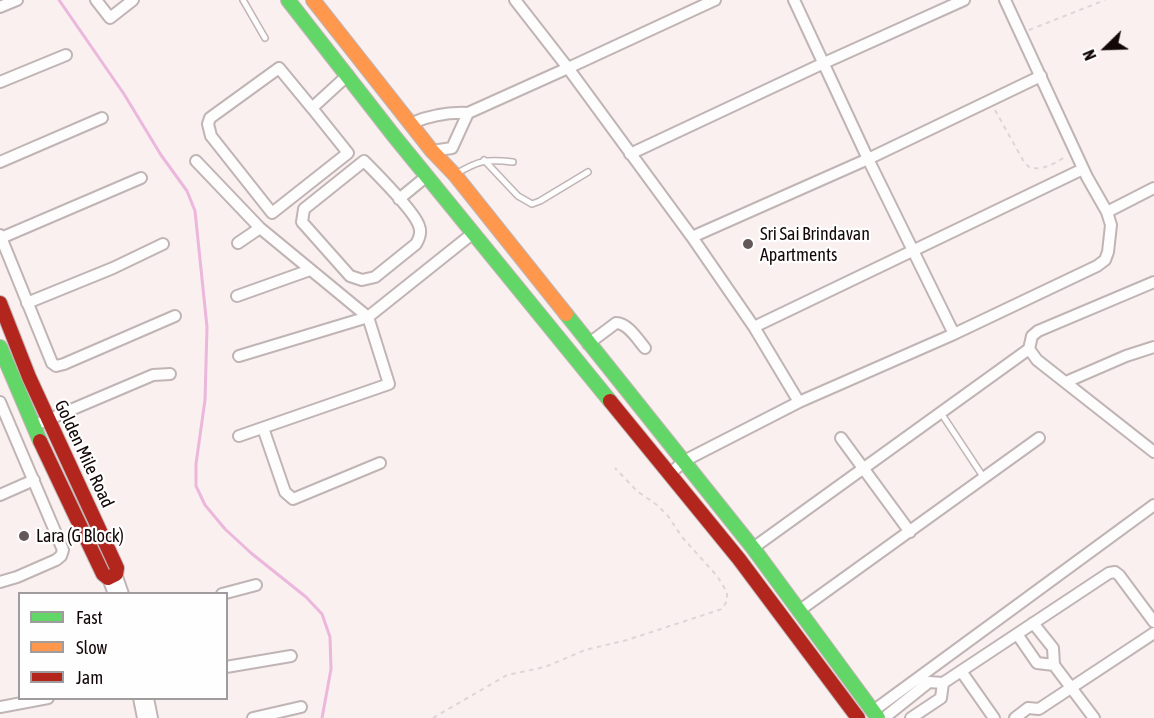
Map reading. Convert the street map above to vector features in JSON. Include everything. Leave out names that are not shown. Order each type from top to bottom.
[{"type":"main road","points":[[288,0],[472,234],[739,559],[858,718]]},
{"type":"main road","points":[[313,0],[753,548],[878,716]]},
{"type":"main road","name":"Golden Mile Road","points":[[0,347],[72,511],[103,574],[112,576],[117,568],[48,419],[1,309]]},
{"type":"main road","points":[[562,342],[577,330]]},
{"type":"main road","points":[[72,511],[87,504]]},
{"type":"street","points":[[0,7],[16,0]]},
{"type":"street","points":[[96,0],[110,18],[133,0]]},
{"type":"street","points":[[515,0],[692,237],[754,327],[799,402]]},
{"type":"street","points":[[412,123],[436,114],[468,113],[715,0]]},
{"type":"street","points":[[794,0],[868,159],[954,334]]},
{"type":"street","points":[[630,154],[964,0]]},
{"type":"street","points":[[670,474],[684,461],[799,402],[954,334],[1097,266],[1105,260],[1111,225],[1107,212],[1083,169],[1005,0]]},
{"type":"street","points":[[0,82],[66,55]]},
{"type":"street","points":[[279,68],[312,108],[348,153],[272,213],[211,136],[208,124],[210,118],[279,68]]},
{"type":"street","points":[[312,108],[348,75]]},
{"type":"street","points":[[692,237],[868,159],[1041,76]]},
{"type":"street","points":[[432,151],[452,148],[468,113]]},
{"type":"street","points":[[0,162],[102,118]]},
{"type":"street","points":[[196,161],[260,228],[368,317],[389,384],[239,436]]},
{"type":"street","points":[[364,161],[399,200],[419,226],[420,237],[416,244],[375,277],[362,280],[350,276],[302,222],[304,209],[364,161]]},
{"type":"street","points":[[754,327],[1083,169]]},
{"type":"street","points":[[399,200],[427,176]]},
{"type":"street","points":[[141,178],[1,236],[52,363],[56,366],[175,316]]},
{"type":"street","points":[[1107,212],[1154,189]]},
{"type":"street","points":[[238,243],[260,228]]},
{"type":"street","points":[[239,356],[368,317],[472,234]]},
{"type":"street","points":[[27,303],[113,268],[163,244]]},
{"type":"street","points":[[237,296],[310,270]]},
{"type":"street","points":[[753,548],[1029,349],[1032,336],[1038,331],[1154,282]]},
{"type":"street","points":[[588,344],[620,322],[645,348]]},
{"type":"street","points":[[1066,382],[1126,356],[1154,347]]},
{"type":"street","points":[[1029,349],[1037,360],[1154,452]]},
{"type":"street","points":[[33,426],[153,375],[170,374]]},
{"type":"street","points":[[0,402],[63,550],[61,556],[56,560],[0,582]]},
{"type":"street","points":[[263,428],[285,492],[293,499],[381,463]]},
{"type":"street","points":[[842,438],[910,532]]},
{"type":"street","points":[[800,610],[1039,438]]},
{"type":"street","points":[[0,495],[34,480]]},
{"type":"street","points":[[878,716],[1154,505]]},
{"type":"street","points":[[878,716],[929,682],[942,683],[1104,576],[1115,572],[1154,622]]},
{"type":"street","points":[[112,576],[114,592]]},
{"type":"street","points":[[112,576],[122,592]]},
{"type":"street","points":[[228,592],[256,585]]},
{"type":"street","points":[[1033,623],[1053,648],[1054,665],[1094,718]]},
{"type":"street","points":[[1015,718],[1028,708],[1038,713],[1154,633]]},
{"type":"street","points":[[1017,634],[1037,663],[1054,665]]},
{"type":"street","points":[[228,667],[291,656]]},
{"type":"street","points":[[961,671],[994,718]]},
{"type":"street","points":[[911,718],[941,698],[942,683]]},
{"type":"street","points":[[0,707],[42,700]]},
{"type":"street","points":[[139,700],[143,718]]},
{"type":"street","points":[[148,700],[152,718]]},
{"type":"street","points":[[252,718],[301,707]]},
{"type":"lane","points":[[243,0],[266,38]]},
{"type":"lane","points":[[455,175],[484,160],[513,162]]},
{"type":"lane","points":[[484,160],[518,196],[532,204],[588,172]]},
{"type":"lane","points":[[941,413],[984,478]]},
{"type":"path","points":[[1021,33],[1105,0]]},
{"type":"path","points":[[990,101],[1024,162],[1030,168],[1039,169],[1052,165],[1075,151]]},
{"type":"path","points":[[433,718],[507,675],[545,667],[585,650],[627,640],[722,609],[727,601],[727,592],[717,576],[682,537],[657,504],[637,491],[615,468]]},
{"type":"waterway","points":[[59,0],[187,191],[195,211],[207,327],[205,400],[196,464],[196,486],[205,505],[225,529],[306,597],[322,614],[330,637],[331,669],[322,718]]},
{"type":"traffic: fast","points":[[288,0],[394,136],[610,401]]},
{"type":"traffic: fast","points":[[566,314],[753,548],[878,718]]},
{"type":"traffic: fast","points":[[0,347],[40,441]]},
{"type":"traffic: slow","points":[[313,0],[432,151],[455,175],[566,314]]},
{"type":"traffic: jam","points":[[0,303],[29,377],[117,568],[116,574],[108,578],[103,574],[40,441]]},
{"type":"traffic: jam","points":[[610,401],[739,559],[858,718]]},
{"type":"place","name":"Sri Sai Brindavan Apartments","points":[[748,244]]},
{"type":"place","name":"Lara (G Block)","points":[[24,536]]}]
